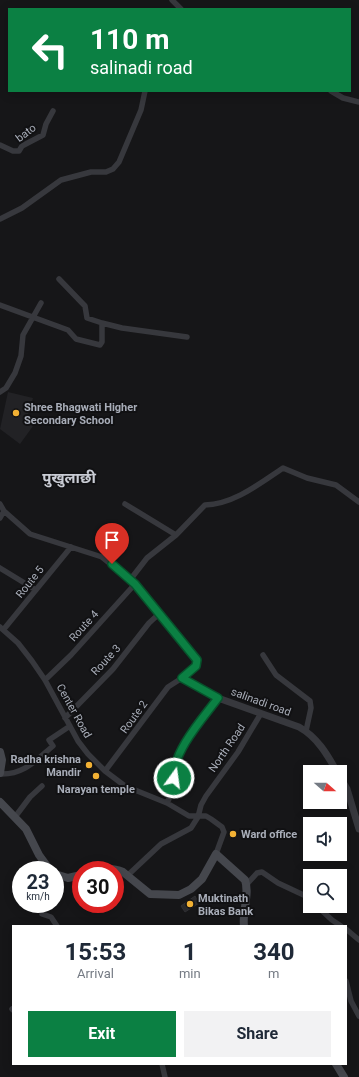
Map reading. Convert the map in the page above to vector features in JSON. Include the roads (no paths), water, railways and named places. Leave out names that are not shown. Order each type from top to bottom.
[{"type":"main road","points":[[0,752],[2,767],[0,773]]},
{"type":"main road","points":[[0,802],[31,836],[39,855],[43,861]]},
{"type":"main road","points":[[124,873],[128,875],[144,891],[150,894],[178,895],[191,889],[202,879],[216,854],[243,877],[247,884],[244,908],[244,925]]},
{"type":"main road","points":[[337,1065],[344,1077]]},
{"type":"street","points":[[172,0],[180,8]]},
{"type":"street","points":[[0,219],[22,208],[61,180],[91,172],[106,172],[113,169],[119,162],[141,110],[145,92]]},
{"type":"street","points":[[333,92],[343,98],[359,102]]},
{"type":"street","name":"bato","points":[[0,145],[13,151],[19,151],[22,146],[43,135],[46,124],[53,111]]},
{"type":"street","points":[[58,279],[85,306],[87,318],[122,328],[187,337]]},
{"type":"street","points":[[0,392],[6,388],[15,373],[21,356],[23,335],[41,303]]},
{"type":"street","points":[[0,305],[68,330],[76,339],[100,345],[102,342],[102,323]]},
{"type":"street","points":[[130,580],[147,558],[176,535],[205,505],[218,505],[233,499],[283,468],[307,478],[336,485],[359,502]]},
{"type":"street","points":[[0,504],[4,511],[30,534],[102,557],[135,584],[160,613],[170,629],[197,660],[196,666],[182,678]]},
{"type":"street","points":[[125,504],[176,535]]},
{"type":"street","points":[[0,518],[4,511]]},
{"type":"street","name":"Route 5","points":[[2,628],[36,590],[71,547]]},
{"type":"street","points":[[0,568],[36,590]]},
{"type":"street","name":"Route 4","points":[[45,680],[71,655],[135,584]]},
{"type":"street","name":"Route 3","points":[[65,718],[113,669],[149,623],[160,613]]},
{"type":"street","name":"Center Road","points":[[2,628],[18,643],[45,680],[65,718],[88,754],[105,771],[125,786],[167,803],[189,816],[209,818],[223,828],[224,832],[216,854]]},
{"type":"street","points":[[263,655],[276,675],[310,701],[311,708],[306,731]]},
{"type":"street","name":"salinadi road","points":[[182,678],[218,698],[306,731],[319,743],[333,765]]},
{"type":"street","name":"Route 2","points":[[105,771],[168,687],[182,678]]},
{"type":"street","points":[[167,803],[176,784],[174,772],[180,755],[194,729],[218,698]]},
{"type":"street","name":"North Road","points":[[128,875],[161,844],[191,828],[198,817],[201,804],[241,747],[260,715]]},
{"type":"street","points":[[0,773],[12,774],[25,768],[53,746],[49,740],[70,726]]},
{"type":"street","points":[[15,817],[30,797],[42,786]]},
{"type":"street","points":[[347,789],[357,818],[359,829]]},
{"type":"street","points":[[247,884],[257,873],[262,872],[278,883],[303,895]]},
{"type":"street","points":[[324,913],[340,925]]},
{"type":"street","points":[[42,914],[51,917],[56,925]]},
{"type":"street","points":[[347,930],[359,940]]},
{"type":"street","points":[[347,985],[351,1001],[359,1016]]},
{"type":"street","points":[[162,1065],[165,1077]]},
{"type":"place","name":"Shree Bhagwati Higher Secondary School","points":[[16,413]]},
{"type":"place","name":"Radha krishna Mandir","points":[[89,765]]},
{"type":"place","name":"Narayan temple","points":[[96,776]]},
{"type":"place","name":"Ward office","points":[[233,834]]},
{"type":"place","name":"Muktinath Bikas Bank","points":[[190,904]]},
{"type":"district","name":"पुखुलाछी","points":[[69,478]]}]
